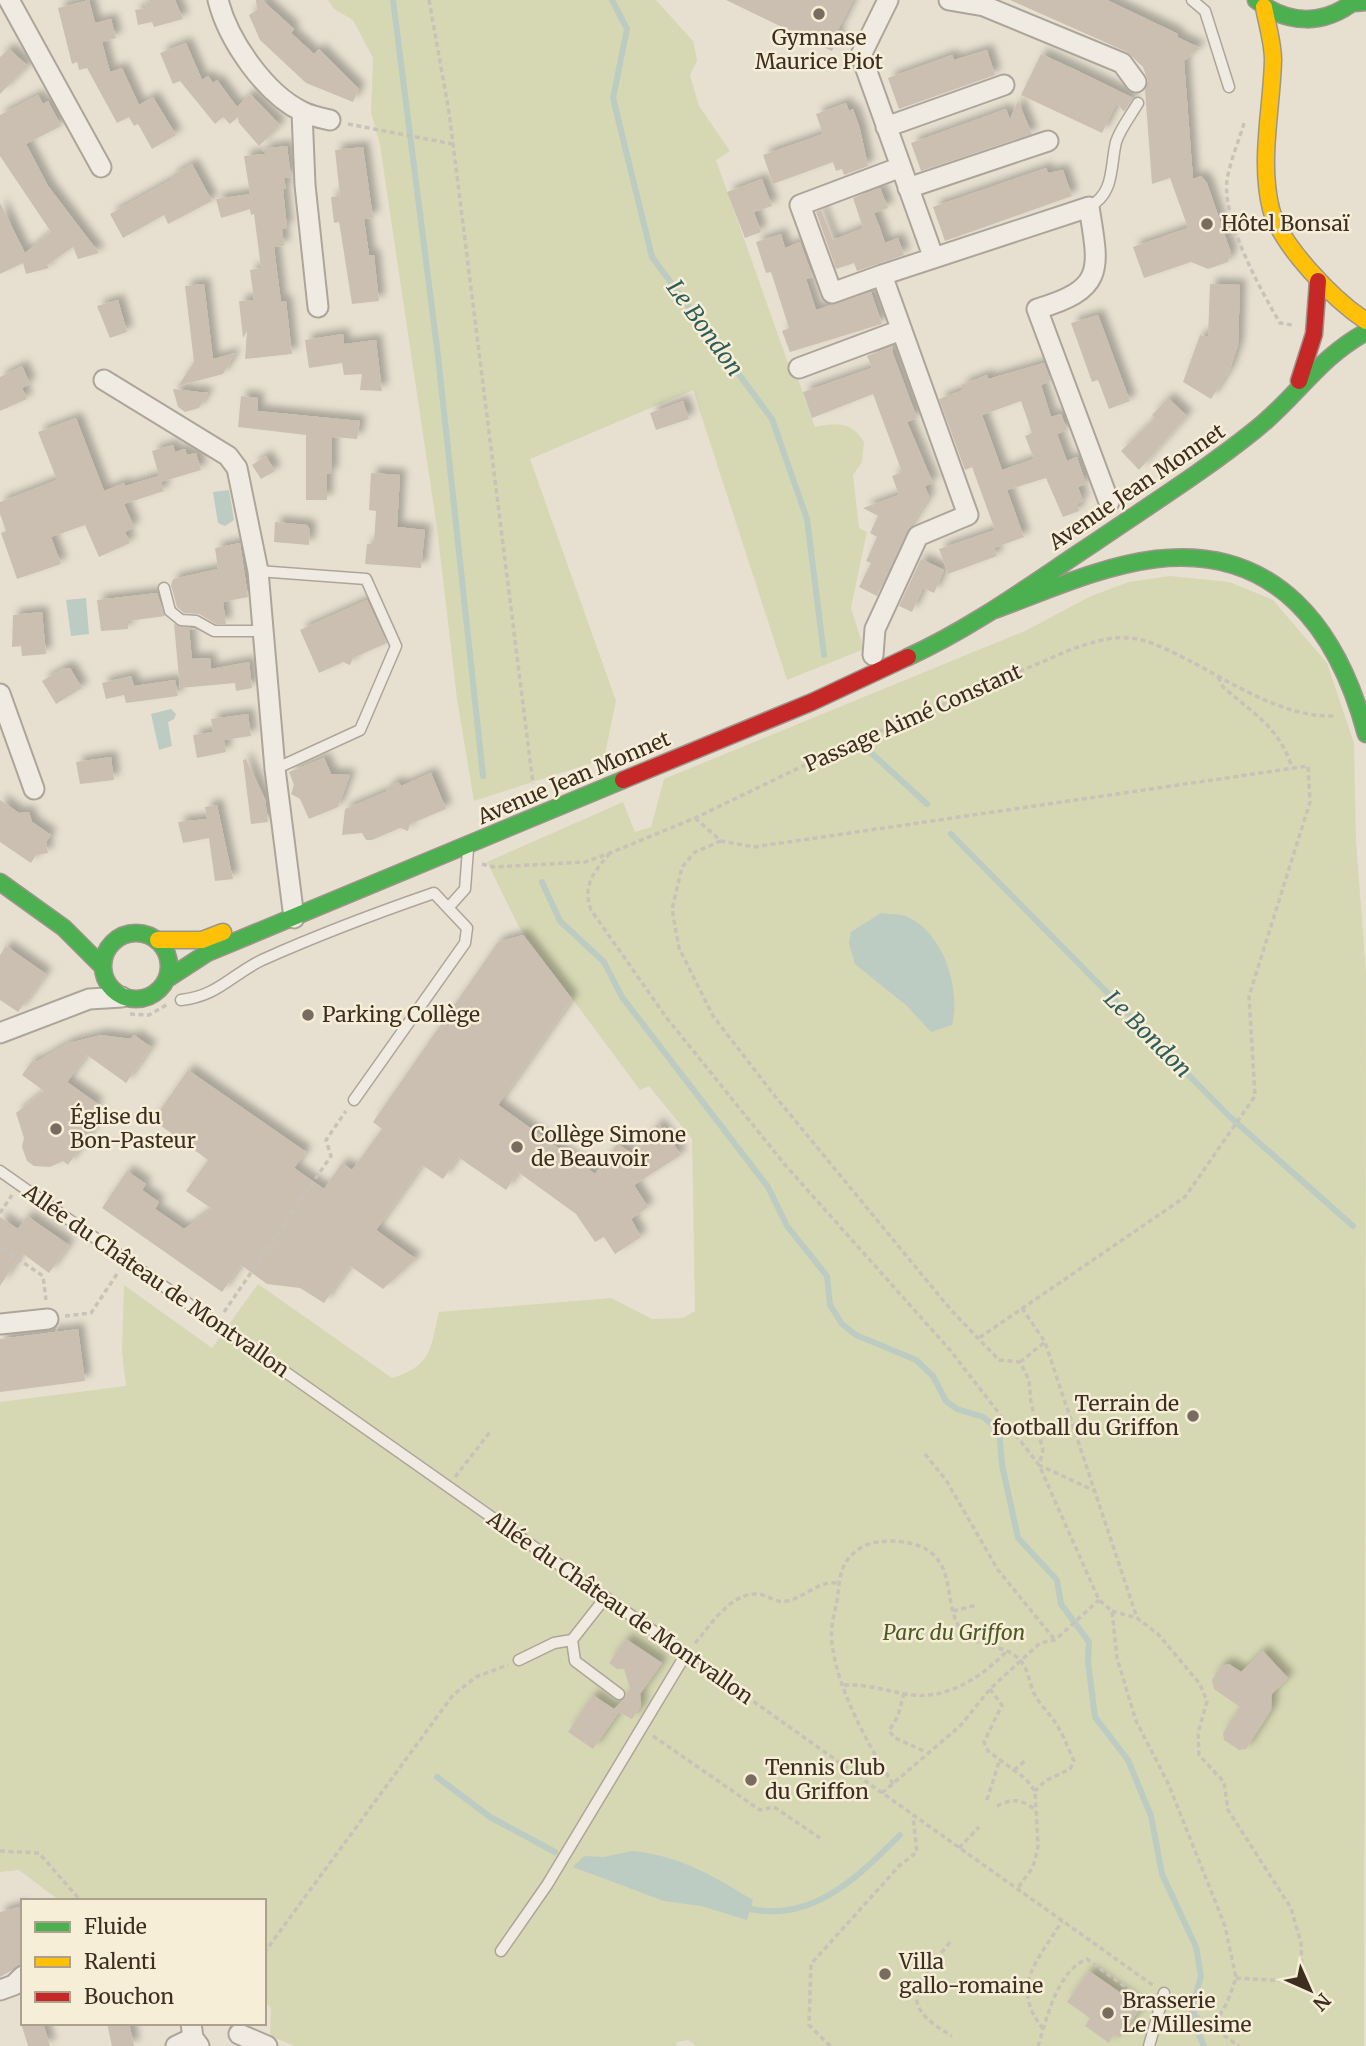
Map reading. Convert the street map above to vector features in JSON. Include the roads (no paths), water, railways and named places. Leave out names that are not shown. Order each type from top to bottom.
[{"type":"main road","points":[[1260,3],[1280,16],[1300,21],[1319,20],[1338,14],[1359,2]]},
{"type":"main road","points":[[1260,3],[1273,70],[1267,143],[1268,192],[1281,230],[1318,281],[1348,309],[1366,321]]},
{"type":"main road","name":"Avenue Jean Monnet","points":[[1295,390],[1314,334],[1318,281]]},
{"type":"main road","name":"Avenue Jean Monnet","points":[[167,979],[207,953],[293,911],[514,817],[813,702],[935,645],[994,610],[1230,450],[1277,413],[1295,390],[1339,347],[1366,332]]},
{"type":"main road","points":[[994,610],[1133,563],[1187,558],[1220,560],[1240,566],[1278,586],[1325,630],[1344,664],[1366,734]]},
{"type":"main road","name":"Avenue Jean Monnet","points":[[864,659],[994,610]]},
{"type":"main road","name":"Avenue Jean Monnet","points":[[514,817],[631,759]]},
{"type":"main road","name":"Avenue Jean Monnet","points":[[158,940],[202,940],[471,856],[495,825]]},
{"type":"main road","points":[[3,889],[64,928],[103,970],[114,991],[122,997],[144,999],[154,994],[167,979],[169,958],[158,940],[137,932],[103,936],[64,928]]},
{"type":"main road","points":[[103,936],[103,970]]},
{"type":"street","points":[[9,0],[101,167]]},
{"type":"street","points":[[218,0],[223,22],[247,62],[302,112],[330,120]]},
{"type":"street","points":[[888,0],[861,55],[933,256]]},
{"type":"street","points":[[949,0],[984,6],[1122,63],[1136,82]]},
{"type":"street","points":[[886,127],[1004,85]]},
{"type":"street","points":[[302,112],[305,185],[318,307]]},
{"type":"street","points":[[908,188],[1048,141]]},
{"type":"street","points":[[901,167],[800,205],[832,293],[933,256],[1089,207],[1098,260],[1096,271],[1089,282],[1067,300],[1037,309],[1109,502]]},
{"type":"street","points":[[864,659],[874,629],[919,536],[968,515],[882,275]]},
{"type":"street","points":[[799,368],[901,330]]},
{"type":"street","points":[[104,380],[228,456],[237,468],[258,571],[275,769],[293,911]]},
{"type":"street","points":[[0,694],[34,789]]},
{"type":"street","points":[[89,999],[103,970]]},
{"type":"street","points":[[0,1033],[89,999],[122,997]]},
{"type":"street","points":[[0,1324],[48,1318]]},
{"type":"street","points":[[0,1990],[14,1986],[21,1978]]},
{"type":"street","points":[[236,2034],[267,2046]]},
{"type":"lane","points":[[1192,0],[1205,11],[1229,87]]},
{"type":"lane","points":[[1089,207],[1102,200],[1112,176],[1116,140],[1138,103]]},
{"type":"lane","points":[[258,571],[366,579],[396,646],[360,730],[275,769]]},
{"type":"lane","points":[[164,588],[170,611],[181,620],[196,621],[214,631],[262,631]]},
{"type":"lane","points":[[448,908],[465,888],[471,856]]},
{"type":"lane","points":[[181,1000],[202,998],[240,971],[395,906],[434,893],[467,929],[465,943],[354,1100]]},
{"type":"lane","name":"Allée du Château de Montvallon","points":[[0,1171],[686,1654],[547,1885],[501,1951]]},
{"type":"lane","points":[[519,1660],[554,1643],[572,1640],[605,1598]]},
{"type":"lane","points":[[572,1640],[575,1661],[619,1694]]},
{"type":"lane","points":[[1149,2046],[1164,1993]]},
{"type":"waterway","points":[[393,0],[438,356],[483,776]]},
{"type":"waterway","name":"Le Bondon","points":[[612,0],[627,29],[613,98],[652,257],[772,419],[807,519],[824,655]]},
{"type":"waterway","name":"Le Bondon","points":[[868,750],[927,804]]},
{"type":"waterway","name":"Le Bondon","points":[[951,834],[1229,1116],[1353,1226]]},
{"type":"waterway","points":[[542,882],[560,921],[604,962],[622,997],[768,1187],[787,1226],[827,1276],[830,1305],[842,1324],[856,1335],[916,1360],[933,1376],[946,1401],[957,1409],[983,1417],[999,1430],[1002,1465],[1018,1538],[1057,1580],[1061,1604],[1089,1642],[1088,1662],[1095,1717],[1128,1760],[1151,1816],[1162,1874],[1196,1947],[1201,1976],[1193,2005],[1196,2028],[1204,2046]]},
{"type":"waterway","points":[[437,1777],[490,1817],[555,1852]]},
{"type":"waterway","points":[[742,1907],[766,1911],[789,1910],[830,1895],[866,1867],[900,1835]]},
{"type":"place","name":"Gymnase Maurice Piot","points":[[819,14]]},
{"type":"place","name":"Hôtel Bonsaï","points":[[1207,224]]},
{"type":"place","name":"Parking Collège","points":[[308,1015]]},
{"type":"place","name":"Église du Bon-Pasteur","points":[[56,1129]]},
{"type":"place","name":"Collège Simone de Beauvoir","points":[[517,1147]]},
{"type":"place","name":"Terrain de football du Griffon","points":[[1193,1416]]},
{"type":"place","name":"Tennis Club du Griffon","points":[[751,1780]]},
{"type":"place","name":"Villa gallo-romaine","points":[[885,1974]]},
{"type":"place","name":"Brasserie Le Millesime","points":[[1108,2013]]},
{"type":"park label","name":"Parc du Griffon","points":[[954,1633]]}]
